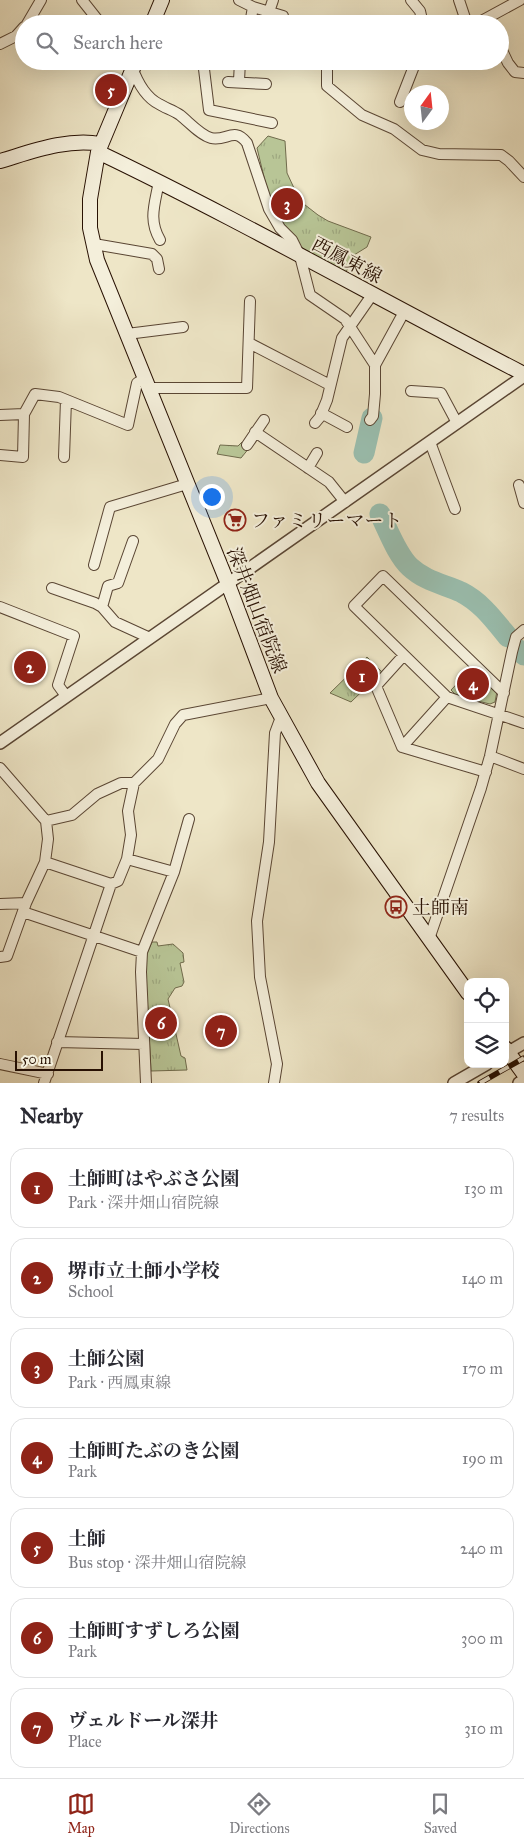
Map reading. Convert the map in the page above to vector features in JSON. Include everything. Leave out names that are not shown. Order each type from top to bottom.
[{"type":"main road","points":[[156,15],[162,0]]},
{"type":"main road","name":"深井畑山宿院線","points":[[131,70],[99,148],[90,199],[90,228],[97,260],[228,584],[271,698],[318,783],[464,987]]},
{"type":"main road","name":"西鳳東線","points":[[0,161],[62,145],[92,142],[99,148],[160,181],[524,375]]},
{"type":"main road","points":[[509,1056],[524,1074]]},
{"type":"street","points":[[32,15],[41,0]]},
{"type":"street","points":[[82,0],[94,15]]},
{"type":"street","points":[[239,0],[253,7],[280,15]]},
{"type":"street","points":[[269,12],[273,0]]},
{"type":"street","points":[[411,0],[421,15]]},
{"type":"street","points":[[459,0],[464,15]]},
{"type":"street","points":[[498,15],[520,0]]},
{"type":"street","points":[[252,15],[253,7]]},
{"type":"street","points":[[0,44],[15,36]]},
{"type":"street","points":[[509,62],[515,72],[524,73]]},
{"type":"street","points":[[135,70],[142,89],[154,102],[175,112],[207,136],[217,139],[234,135],[244,139],[249,146],[269,209],[280,228],[292,240],[300,256],[310,295],[341,316],[351,327],[366,354],[375,365]]},
{"type":"street","points":[[203,70],[209,110],[272,123]]},
{"type":"street","points":[[237,70],[233,81],[266,84]]},
{"type":"street","points":[[327,70],[327,86],[362,115],[394,129],[422,150],[439,154],[500,155],[509,161],[524,177]]},
{"type":"street","points":[[400,102],[412,70]]},
{"type":"street","points":[[160,181],[153,210],[154,228],[160,240]]},
{"type":"street","points":[[94,244],[152,254],[157,259],[159,269]]},
{"type":"street","points":[[315,422],[321,413],[330,385],[342,338],[372,295]]},
{"type":"street","points":[[0,455],[23,457],[24,414],[36,394],[59,397],[128,425],[138,383],[247,388],[250,301]]},
{"type":"street","points":[[370,420],[373,416],[375,394],[375,365],[404,312]]},
{"type":"street","points":[[127,334],[183,327]]},
{"type":"street","points":[[249,343],[330,385]]},
{"type":"street","points":[[0,743],[524,375]]},
{"type":"street","points":[[411,391],[440,393],[457,423]]},
{"type":"street","points":[[64,457],[66,400]]},
{"type":"street","points":[[321,413],[347,427]]},
{"type":"street","points":[[0,415],[24,414]]},
{"type":"street","points":[[247,444],[264,420]]},
{"type":"street","points":[[256,432],[329,482],[345,502]]},
{"type":"street","points":[[430,442],[455,509]]},
{"type":"street","points":[[308,468],[317,454]]},
{"type":"street","points":[[94,565],[110,507],[188,484]]},
{"type":"street","points":[[519,485],[524,503]]},
{"type":"street","points":[[102,607],[108,586],[118,583],[133,541]]},
{"type":"street","points":[[504,693],[383,576],[354,606],[447,697],[524,723]]},
{"type":"street","points":[[52,588],[102,607],[115,622],[150,638]]},
{"type":"street","points":[[0,607],[74,636],[58,685],[66,696]]},
{"type":"street","points":[[429,939],[486,772],[516,637],[524,630]]},
{"type":"street","points":[[404,655],[376,686],[402,746],[486,772]]},
{"type":"street","points":[[402,746],[447,697]]},
{"type":"street","points":[[45,862],[111,884],[118,881],[127,858],[131,835],[128,811],[134,783],[158,759],[175,724],[183,715],[271,698]]},
{"type":"street","points":[[274,1083],[277,1064],[260,977],[257,921],[269,842],[275,733],[281,717]]},
{"type":"street","points":[[490,756],[524,769]]},
{"type":"street","points":[[0,768],[46,821],[48,839],[45,862],[25,907],[7,956],[0,957]]},
{"type":"street","points":[[46,821],[72,815],[97,794],[122,783],[134,783]]},
{"type":"street","points":[[146,1083],[141,972],[142,952],[174,872],[189,819]]},
{"type":"street","points":[[127,858],[174,872]]},
{"type":"street","points":[[0,1064],[46,1078],[111,884]]},
{"type":"street","points":[[0,904],[25,907],[94,936],[142,952]]},
{"type":"street","points":[[57,1042],[144,1044]]},
{"type":"street","points":[[509,1051],[524,1044]]},
{"type":"street","points":[[454,1083],[480,1068]]},
{"type":"street","points":[[519,1083],[524,1080]]},
{"type":"green space","points":[[268,136],[285,141],[287,173],[300,201],[328,221],[371,237],[367,247],[354,255],[346,272],[298,246],[271,206],[257,148]]},
{"type":"green space","points":[[242,442],[250,447],[241,458],[217,454],[220,445],[238,446]]},
{"type":"green space","points":[[367,657],[382,672],[351,702],[330,693]]},
{"type":"green space","points":[[473,667],[497,691],[495,702],[490,704],[457,696],[451,690]]},
{"type":"green space","points":[[152,942],[157,942],[158,946],[173,944],[183,953],[184,962],[180,963],[184,982],[182,986],[175,988],[168,999],[181,1056],[185,1058],[187,1070],[151,1071],[145,958]]},
{"type":"waterway","points":[[364,453],[372,418]]},
{"type":"waterway","points":[[380,514],[397,549],[410,567],[428,579],[468,596],[487,612],[508,637]]},
{"type":"waterway","points":[[519,650],[524,655]]},
{"type":"railway","points":[[480,1083],[524,1058]]},
{"type":"place","name":"土師","points":[[111,90]]},
{"type":"place","name":"土師公園","points":[[287,204]]},
{"type":"place","name":"ファミリーマート","points":[[235,520]]},
{"type":"place","name":"堺市立土師小学校","points":[[30,667]]},
{"type":"place","name":"土師町はやぶさ公園","points":[[362,676]]},
{"type":"place","name":"土師町たぶのき公園","points":[[473,684]]},
{"type":"place","name":"土師南","points":[[396,907]]},
{"type":"place","name":"土師町すずしろ公園","points":[[161,1023]]},
{"type":"place","name":"ヴェルドール深井","points":[[221,1031]]}]
